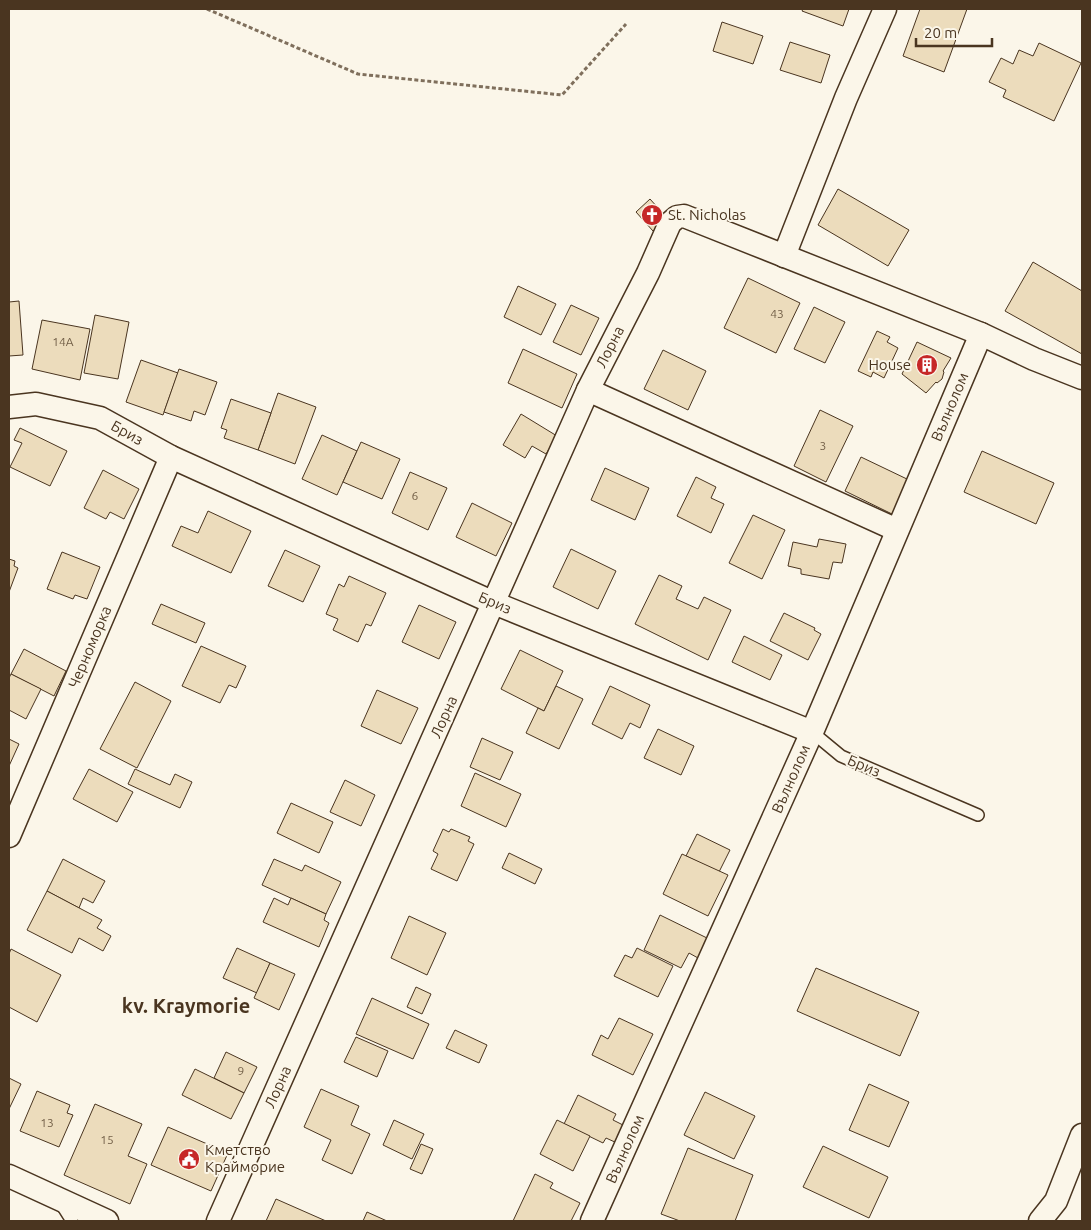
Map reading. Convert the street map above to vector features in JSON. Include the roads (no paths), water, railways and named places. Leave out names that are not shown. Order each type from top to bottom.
[{"type":"street","points":[[885,9],[846,98],[784,256],[981,334],[1034,359],[1082,378]]},
{"type":"street","name":"Лорна","points":[[218,1221],[588,390],[648,273],[670,223],[677,217],[684,216],[784,256]]},
{"type":"street","name":"Вълнолом","points":[[592,1221],[812,732],[981,334]]},
{"type":"street","points":[[588,390],[897,530]]},
{"type":"street","name":"Бриз","points":[[9,407],[36,404],[100,418],[171,457],[494,603],[812,732]]},
{"type":"street","name":"Черноморка","points":[[9,836],[171,457]]},
{"type":"street","points":[[1040,1221],[1056,1201],[1082,1135]]},
{"type":"street","points":[[9,1176],[106,1221]]},
{"type":"lane","name":"Бриз","points":[[812,732],[841,756],[978,815]]},
{"type":"lane","points":[[58,1199],[72,1221]]},
{"type":"place","name":"St. Nicholas","points":[[652,215]]},
{"type":"place","name":"House","points":[[927,365]]},
{"type":"place","name":"Кметство Крайморие","points":[[189,1159]]},
{"type":"district","name":"kv. Kraуmorie","points":[[186,1006]]}]
